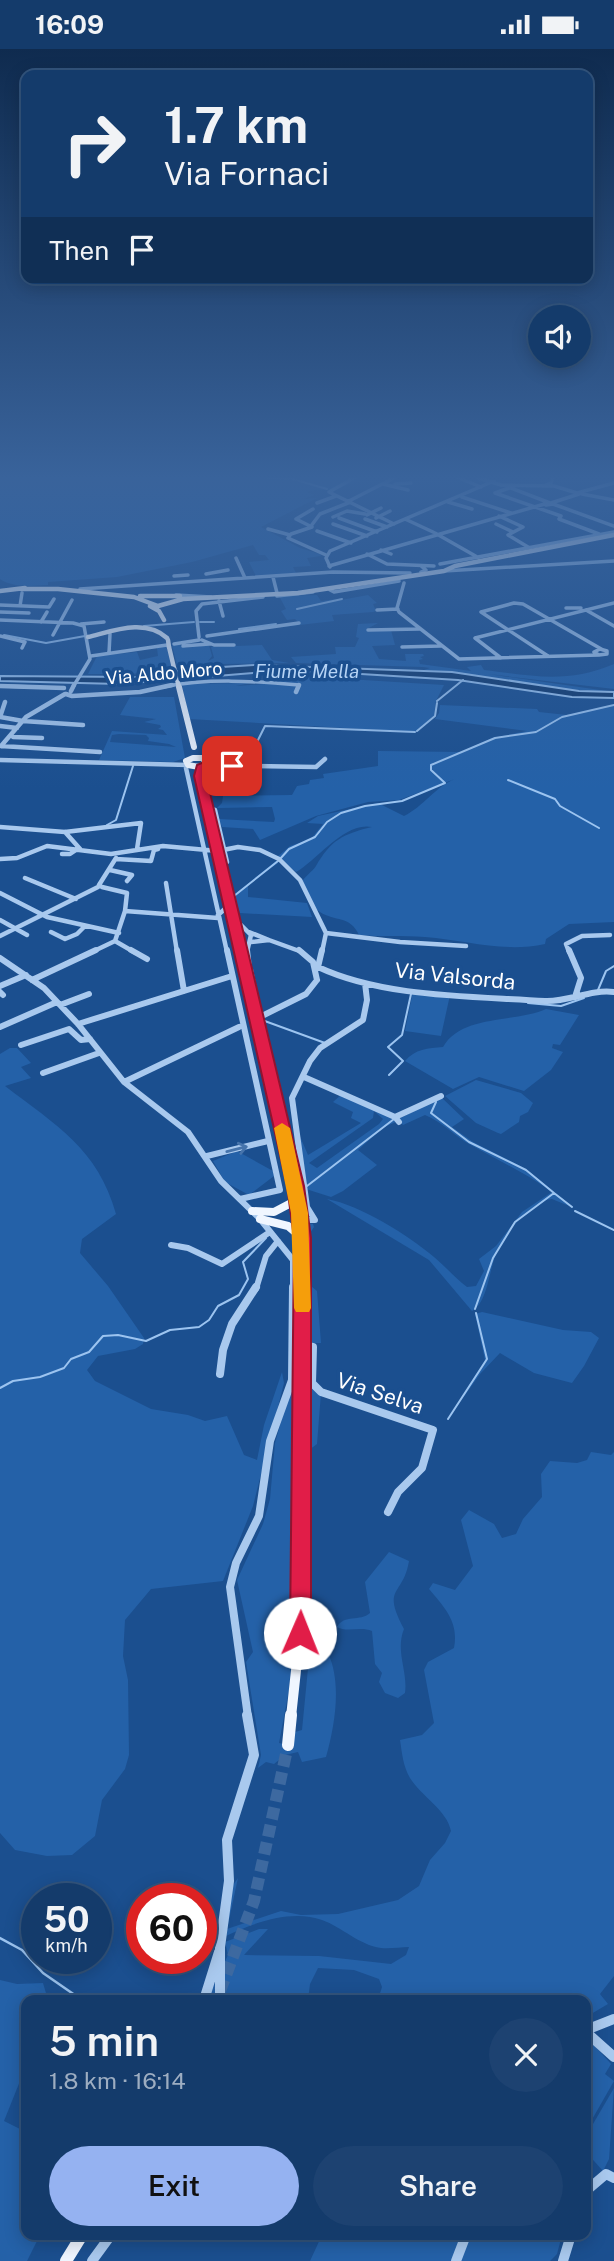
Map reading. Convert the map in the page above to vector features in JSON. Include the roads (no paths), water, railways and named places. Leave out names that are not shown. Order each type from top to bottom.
[{"type":"main road","points":[[206,599],[381,581]]},
{"type":"main road","points":[[125,596],[153,604],[191,597],[222,600],[313,592],[383,581]]},
{"type":"main road","points":[[22,591],[50,587],[91,589],[125,596],[143,601],[157,609],[165,621]]},
{"type":"main road","points":[[0,591],[58,589],[158,598],[168,602]]},
{"type":"main road","points":[[125,596],[256,596]]},
{"type":"main road","points":[[153,604],[158,598]]},
{"type":"main road","points":[[168,602],[165,621],[169,643],[194,747],[204,765],[200,776]]},
{"type":"main road","points":[[153,604],[165,621]]},
{"type":"main road","points":[[88,637],[125,629],[151,628],[161,631],[169,643]]},
{"type":"main road","points":[[189,764],[194,747]]},
{"type":"main road","points":[[189,764],[201,758]]},
{"type":"main road","points":[[189,764],[204,765]]},
{"type":"main road","points":[[189,764],[200,776],[219,848],[296,1186],[300,1217],[300,1633],[288,1745]]},
{"type":"main road","points":[[252,1212],[273,1213],[288,1207],[293,1202],[296,1186]]},
{"type":"main road","points":[[260,1219],[288,1226],[302,1238]]},
{"type":"main road","points":[[66,2261],[79,2240]]},
{"type":"street","points":[[91,589],[163,581]]},
{"type":"street","points":[[146,595],[191,597],[185,581]]},
{"type":"street","points":[[273,581],[277,593]]},
{"type":"street","points":[[397,581],[398,609],[419,629],[459,659],[548,656],[564,659],[608,650]]},
{"type":"street","points":[[15,613],[22,591]]},
{"type":"street","points":[[223,616],[222,600],[304,595],[313,592]]},
{"type":"street","points":[[35,606],[36,599]]},
{"type":"street","points":[[0,605],[49,607],[54,599]]},
{"type":"street","points":[[199,637],[196,611],[206,599]]},
{"type":"street","points":[[52,635],[72,600]]},
{"type":"street","points":[[548,656],[481,612],[520,603],[550,619],[595,652]]},
{"type":"street","points":[[501,658],[475,638],[614,603]]},
{"type":"street","points":[[566,608],[607,605]]},
{"type":"street","points":[[377,610],[398,609]]},
{"type":"street","points":[[586,610],[614,626]]},
{"type":"street","points":[[0,612],[29,613]]},
{"type":"street","points":[[41,622],[47,612]]},
{"type":"street","points":[[0,620],[81,624],[104,622]]},
{"type":"street","points":[[16,629],[22,621]]},
{"type":"street","points":[[183,646],[299,623]]},
{"type":"street","points":[[81,624],[87,628],[91,654],[79,677],[56,701],[23,721],[0,757],[177,766],[189,764],[192,791],[218,916],[280,1190],[240,1199]]},
{"type":"street","points":[[368,630],[419,629]]},
{"type":"street","points":[[107,653],[110,634]]},
{"type":"street","points":[[0,636],[25,642],[22,648]]},
{"type":"street","points":[[91,654],[199,637],[234,645]]},
{"type":"street","points":[[402,647],[440,646]]},
{"type":"street","points":[[235,685],[257,681]]},
{"type":"street","name":"Via Aldo Moro","points":[[40,687],[66,691],[76,696],[140,692],[183,683],[257,681],[299,685],[296,692]]},
{"type":"street","points":[[0,686],[66,691]]},
{"type":"street","points":[[56,701],[58,692]]},
{"type":"street","points":[[56,701],[76,696]]},
{"type":"street","points":[[5,702],[0,717],[83,725]]},
{"type":"street","points":[[0,726],[17,728]]},
{"type":"street","points":[[11,736],[42,739]]},
{"type":"street","points":[[4,747],[100,752]]},
{"type":"street","points":[[204,765],[316,767],[324,759]]},
{"type":"street","points":[[0,827],[65,832],[141,823],[137,849]]},
{"type":"street","points":[[65,832],[75,842]]},
{"type":"street","points":[[71,851],[75,842]]},
{"type":"street","points":[[71,851],[75,842]]},
{"type":"street","points":[[0,859],[17,858],[43,846],[151,861],[154,850],[185,847]]},
{"type":"street","points":[[219,848],[227,862]]},
{"type":"street","points":[[115,856],[137,849],[256,848],[295,874],[326,933],[318,967],[331,975]]},
{"type":"street","points":[[0,936],[100,886],[115,856]]},
{"type":"street","points":[[110,870],[132,875],[127,881]]},
{"type":"street","points":[[25,878],[76,899]]},
{"type":"street","points":[[166,883],[184,991]]},
{"type":"street","points":[[32,980],[115,941],[125,911],[127,893],[100,886]]},
{"type":"street","points":[[125,911],[218,916],[227,907],[227,890]]},
{"type":"street","points":[[0,893],[44,915],[119,933]]},
{"type":"street","points":[[232,909],[249,933],[251,942],[247,948],[252,977],[250,991]]},
{"type":"street","points":[[0,920],[27,935]]},
{"type":"street","points":[[51,932],[65,939],[77,934],[85,926]]},
{"type":"street","points":[[124,1082],[242,1027],[259,1022],[306,994],[317,977],[309,957],[300,949],[249,933]]},
{"type":"street","name":"Via Valsorda","points":[[326,933],[400,942],[466,946]]},
{"type":"street","points":[[575,997],[581,978],[566,944],[578,937],[610,935]]},
{"type":"street","points":[[251,942],[269,940]]},
{"type":"street","points":[[115,941],[147,960]]},
{"type":"street","points":[[225,947],[242,954]]},
{"type":"street","points":[[0,958],[26,975],[88,1029]]},
{"type":"street","points":[[1,991],[26,975]]},
{"type":"street","name":"Via Valsorda","points":[[317,977],[331,975],[365,983],[550,1002],[599,989],[614,992]]},
{"type":"street","points":[[80,1023],[232,976]]},
{"type":"street","points":[[300,1217],[315,1220],[304,1189],[292,1098],[310,1061],[320,1048],[363,1020],[367,1000],[365,983]]},
{"type":"street","points":[[0,1027],[89,994]]},
{"type":"street","points":[[80,1023],[99,1053],[124,1082],[188,1132],[207,1156],[221,1181],[260,1219],[293,1260],[292,1380],[270,1441],[259,1515],[236,1563],[230,1587],[235,1639],[254,1755],[227,1840],[229,1881],[220,1947],[220,1995]]},
{"type":"street","points":[[21,1045],[69,1029],[81,1039],[90,1039]]},
{"type":"street","points":[[43,1073],[99,1053]]},
{"type":"street","points":[[304,1077],[397,1119],[441,1096]]},
{"type":"street","points":[[260,1102],[275,1100]]},
{"type":"street","points":[[207,1156],[268,1141]]},
{"type":"street","points":[[300,1217],[310,1212]]},
{"type":"street","points":[[171,1245],[189,1246],[215,1263],[222,1264],[270,1232]]},
{"type":"street","points":[[220,1374],[223,1350],[232,1324],[254,1294],[267,1256],[278,1241]]},
{"type":"street","name":"Via Selva","points":[[302,1345],[313,1347],[312,1383],[321,1392],[433,1430],[422,1468],[398,1492],[388,1512]]},
{"type":"street","points":[[206,1995],[220,1947]]},
{"type":"street","points":[[591,2029],[614,2019]]},
{"type":"street","points":[[591,2036],[614,2057]]},
{"type":"street","points":[[591,2187],[603,2176],[612,2176]]},
{"type":"street","points":[[92,2261],[107,2240]]},
{"type":"street","points":[[456,2261],[464,2240]]},
{"type":"street","points":[[563,2261],[569,2240]]},
{"type":"water","name":"Fiume Mella","points":[[254,665],[452,672],[579,691],[614,692],[614,698],[572,697],[458,680],[279,671],[119,684],[0,681],[0,676],[136,677],[190,669]]},
{"type":"waterway","points":[[297,609],[342,599]]},
{"type":"waterway","points":[[144,626],[194,622]]},
{"type":"waterway","points":[[200,622],[214,622]]},
{"type":"waterway","points":[[239,629],[276,624]]},
{"type":"waterway","points":[[4,635],[46,643],[85,636]]},
{"type":"waterway","points":[[437,701],[463,680]]},
{"type":"waterway","points":[[417,731],[435,716],[437,703]]},
{"type":"waterway","points":[[280,859],[289,849],[315,837],[327,822],[341,813],[365,806],[402,801],[445,783],[431,770],[431,765],[495,738],[536,732],[562,717],[614,705]]},
{"type":"waterway","points":[[217,763],[235,759],[243,748],[254,748],[265,726],[415,732]]},
{"type":"waterway","points":[[107,825],[116,820],[133,766]]},
{"type":"waterway","points":[[508,780],[555,799],[560,806],[599,828]]},
{"type":"waterway","points":[[238,914],[234,896],[278,861]]},
{"type":"waterway","points":[[598,990],[606,971],[614,966]]},
{"type":"waterway","points":[[252,969],[261,1013]]},
{"type":"waterway","points":[[389,1075],[403,1061],[388,1047],[402,1035],[411,994]]},
{"type":"waterway","points":[[528,1003],[561,1006],[584,998]]},
{"type":"waterway","points":[[262,1020],[325,1043]]},
{"type":"waterway","points":[[436,1102],[431,1113],[469,1142],[526,1170],[554,1193]]},
{"type":"waterway","points":[[307,1186],[394,1119]]},
{"type":"waterway","points":[[475,1309],[493,1258],[515,1222],[554,1193]]},
{"type":"waterway","points":[[554,1193],[572,1207]]},
{"type":"waterway","points":[[575,1211],[614,1230]]},
{"type":"waterway","points":[[0,1388],[13,1381],[40,1377],[64,1368],[71,1359],[89,1352],[103,1336],[118,1335],[146,1341],[170,1330],[199,1327],[209,1320],[218,1306],[239,1295],[248,1279],[243,1262],[266,1238]]},
{"type":"waterway","points":[[448,1419],[487,1359],[476,1313]]},
{"type":"waterway","points":[[0,1938],[22,1950],[43,1973],[75,1995]]},
{"type":"tunnel","points":[[220,1991],[254,1901],[288,1745]]}]
